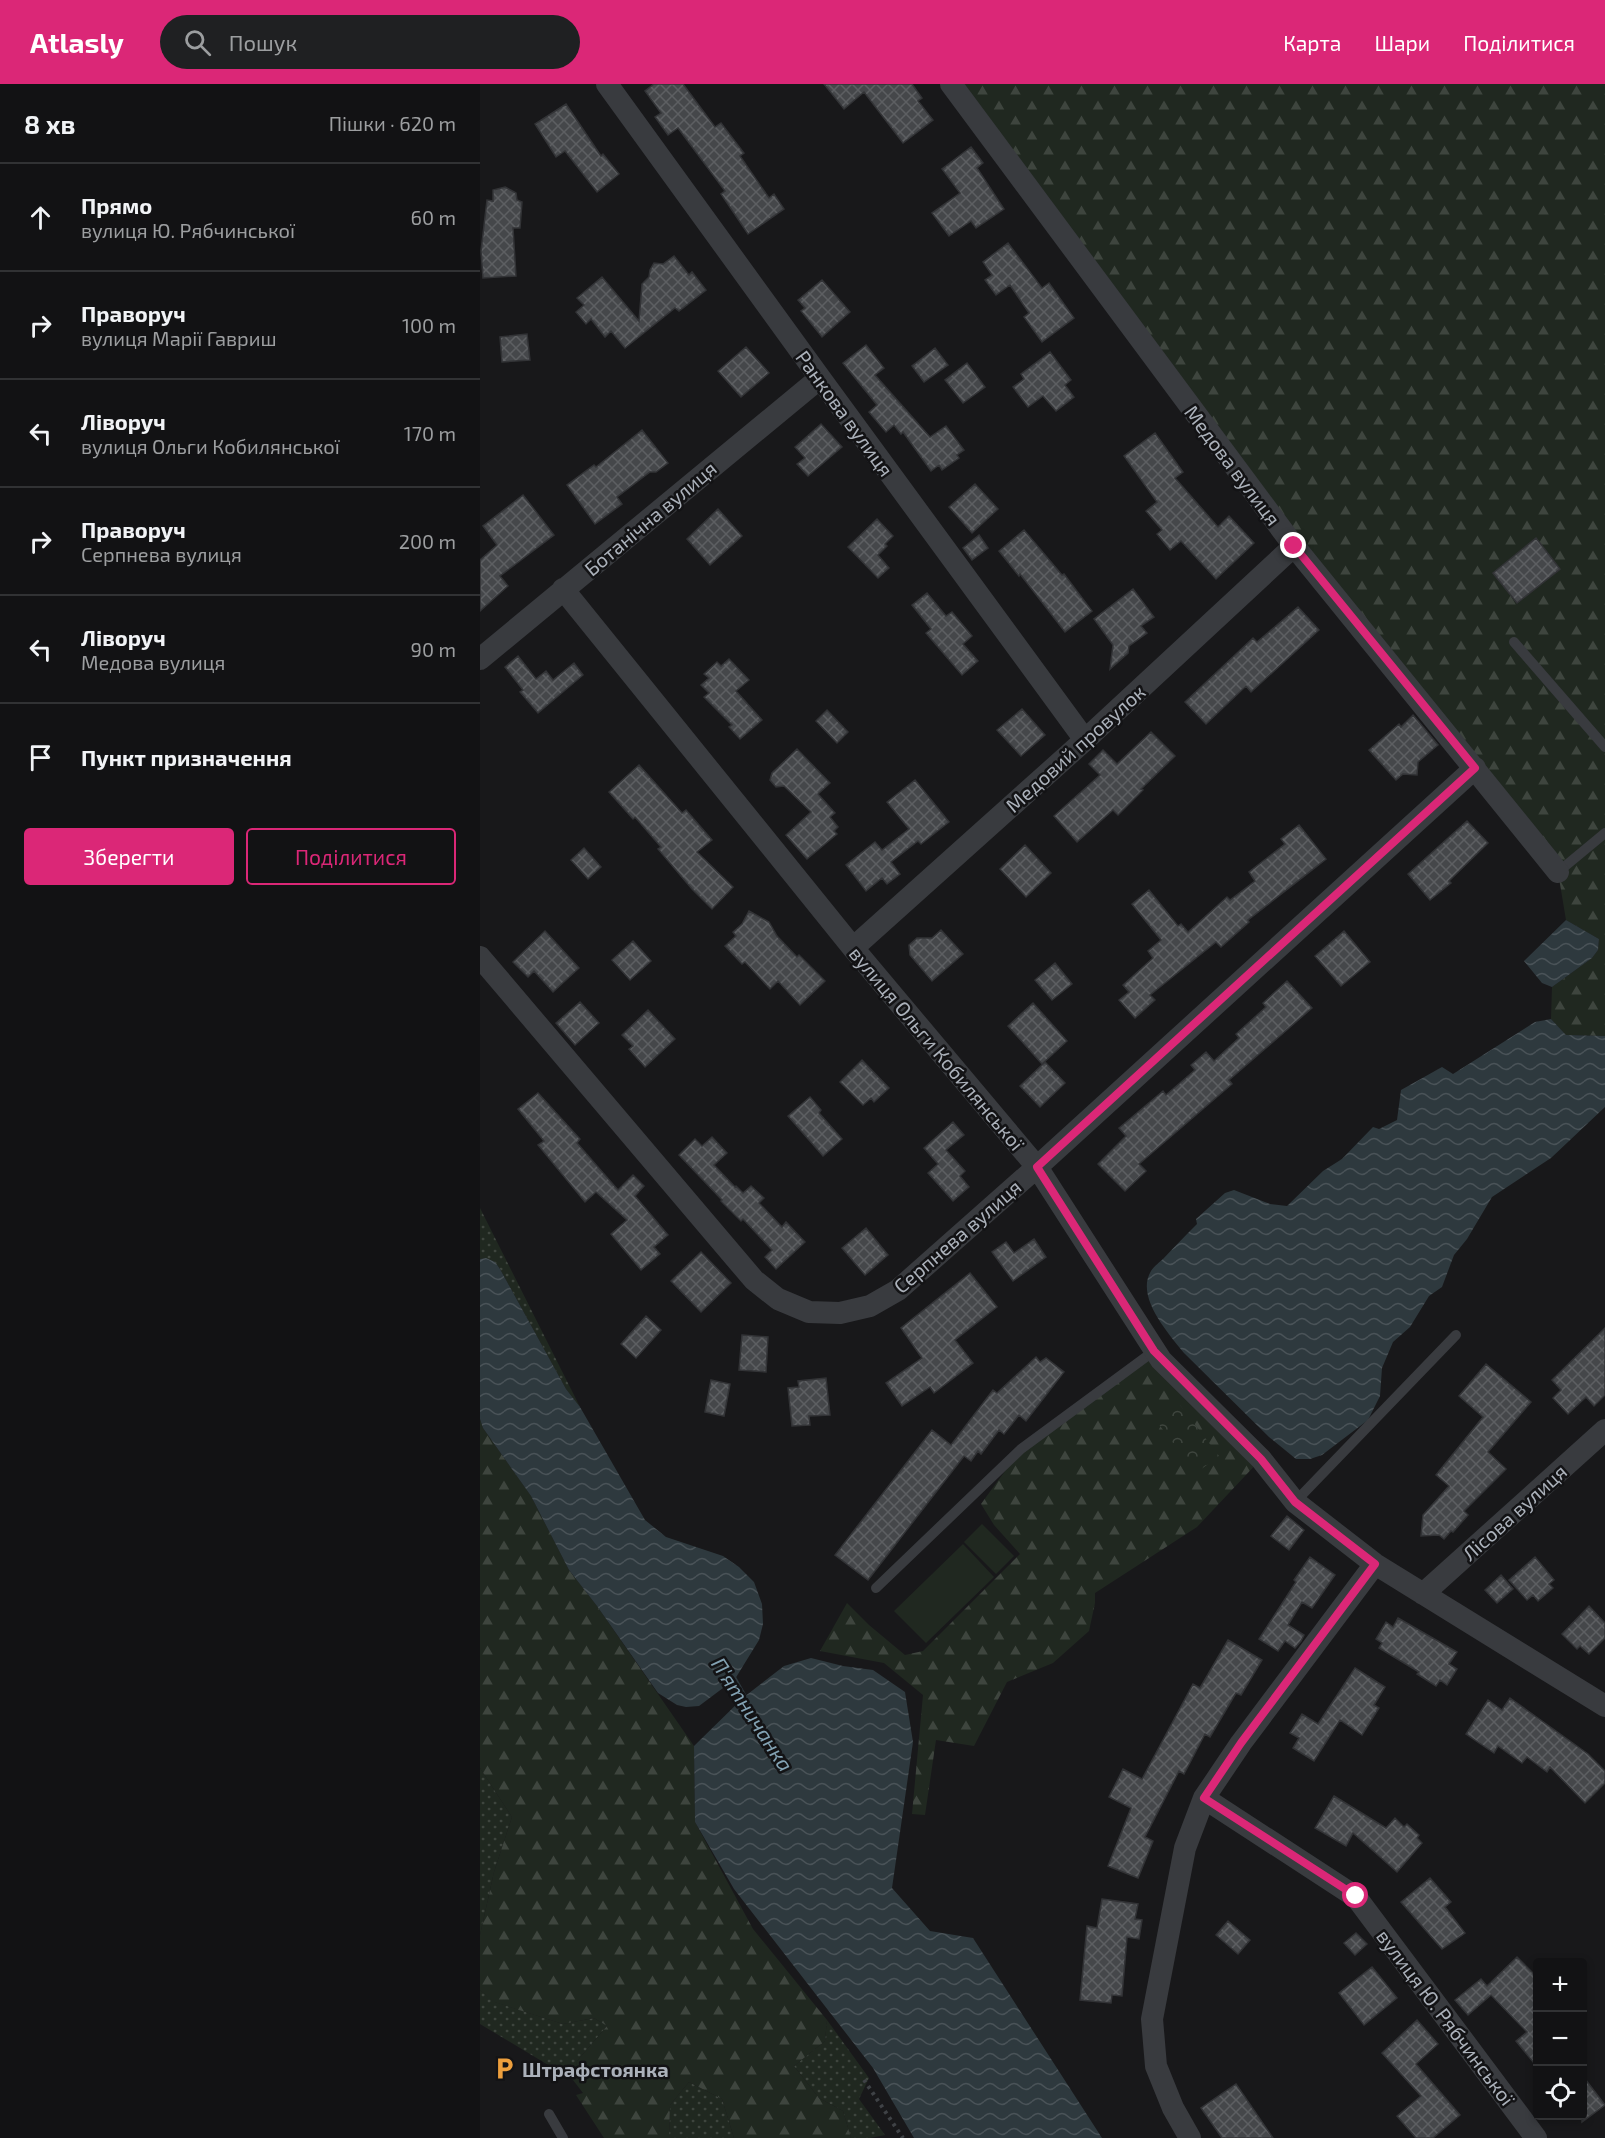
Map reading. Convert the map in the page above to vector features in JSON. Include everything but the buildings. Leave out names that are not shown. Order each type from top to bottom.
[{"type":"street","name":"Ранкова вулиця","points":[[607,84],[1085,740]]},
{"type":"street","name":"Медова вулиця","points":[[951,84],[1294,546],[1558,872]]},
{"type":"street","name":"Ботанічна вулиця","points":[[480,659],[819,378]]},
{"type":"street","name":"Медовий провулок","points":[[853,948],[1085,740],[1294,546]]},
{"type":"street","name":"вулиця Ольги Кобилянської","points":[[563,589],[853,948],[1037,1167],[1154,1351],[1261,1459],[1295,1502],[1375,1564],[1605,1706]]},
{"type":"street","name":"Серпнева вулиця","points":[[480,957],[754,1280],[778,1299],[809,1312],[840,1313],[870,1306],[898,1290],[1037,1167],[1475,768]]},
{"type":"street","name":"Лісова вулиця","points":[[1423,1594],[1605,1430]]},
{"type":"street","points":[[1190,2138],[1173,2108],[1156,2066],[1152,2019],[1185,1848],[1204,1798],[1241,1743],[1375,1564]]},
{"type":"street","name":"вулиця Ю. Рябчинської","points":[[1204,1798],[1356,1896],[1536,2138]]},
{"type":"lane","points":[[1514,642],[1605,747]]},
{"type":"lane","name":"Медова вулиця","points":[[1558,872],[1605,833]]},
{"type":"lane","points":[[1295,1502],[1456,1335]]},
{"type":"lane","points":[[876,1588],[1020,1449],[1154,1351]]},
{"type":"lane","points":[[549,2114],[563,2138]]},
{"type":"path","points":[[864,2080],[903,2138]]},
{"type":"green space","points":[[951,84],[1605,84],[1605,1036],[1566,1035],[1551,1019],[1552,987],[1592,958],[1598,950],[1599,939],[1566,920],[1558,872]]},
{"type":"green space","points":[[480,1208],[580,1407],[566,1389],[500,1269],[492,1261],[480,1259]]},
{"type":"green space","points":[[1154,1351],[1261,1459],[1197,1527],[1095,1593],[1089,1631],[1053,1663],[1007,1682],[974,1746],[936,1740],[925,1815],[912,1814],[923,1695],[884,1663],[820,1651],[847,1603],[905,1655],[923,1651],[1020,1554],[994,1525],[981,1504],[1021,1449]]},
{"type":"green space","points":[[1177,1401],[1219,1456],[1196,1473],[1154,1418]]},
{"type":"green space","points":[[480,1419],[483,1428],[531,1496],[569,1570],[597,1606],[694,1746],[695,1822],[753,1929],[827,2020],[825,2041],[794,2066],[819,2098],[843,2111],[851,2138],[734,2138],[722,2099],[689,2082],[670,2105],[669,2138],[604,2138],[576,2095],[583,2093],[573,2080],[577,2061],[607,2026],[594,2018],[563,2024],[494,2002],[480,1990],[480,1935],[494,1872],[512,1817],[480,1768]]},
{"type":"green space","points":[[982,1524],[1014,1556],[996,1574],[964,1542]]},
{"type":"green space","points":[[963,1544],[994,1577],[926,1643],[894,1611]]},
{"type":"green space","points":[[480,1768],[512,1817],[494,1872],[480,1935]]},
{"type":"green space","points":[[480,1990],[495,2002],[563,2024],[594,2018],[607,2026],[577,2061],[573,2080],[480,2024]]},
{"type":"green space","points":[[827,2020],[869,2078],[859,2099],[885,2135],[851,2138],[843,2111],[819,2098],[794,2066],[825,2041]]},
{"type":"green space","points":[[689,2082],[722,2099],[734,2138],[669,2138],[670,2105]]},
{"type":"water","points":[[1566,920],[1599,939],[1598,950],[1592,958],[1552,987],[1542,983],[1524,961]]},
{"type":"water","points":[[1551,1019],[1566,1035],[1605,1036],[1605,1107],[1551,1158],[1492,1197],[1467,1239],[1454,1255],[1442,1287],[1429,1296],[1410,1327],[1393,1342],[1382,1368],[1380,1396],[1368,1420],[1322,1455],[1310,1459],[1296,1459],[1269,1437],[1184,1353],[1170,1336],[1150,1303],[1147,1281],[1151,1271],[1197,1224],[1196,1219],[1225,1193],[1234,1190],[1270,1204],[1287,1206],[1323,1171],[1342,1159],[1373,1127],[1379,1129],[1397,1120],[1401,1090],[1442,1067],[1453,1074],[1535,1022]]},
{"type":"water","points":[[486,1258],[495,1262],[500,1269],[566,1389],[580,1407],[645,1520],[666,1537],[723,1556],[739,1567],[754,1582],[762,1604],[763,1624],[759,1640],[735,1679],[699,1706],[677,1705],[658,1693],[569,1570],[531,1496],[483,1428],[480,1419],[480,1259]]},
{"type":"water","points":[[811,1658],[873,1670],[905,1692],[913,1742],[892,1888],[930,1931],[973,1938],[1102,2138],[914,2138],[873,2068],[734,1889],[695,1822],[694,1746],[744,1697],[784,1666]]},
{"type":"waterway","name":"П'ятничанка","points":[[731,1674],[748,1704]]},
{"type":"place","name":"Штрафстоянка","points":[[504,2069]]},
{"type":"route","points":[[1294,546],[1475,768],[1037,1167],[1161,1360],[1261,1459],[1295,1502],[1375,1564],[1241,1743],[1204,1798],[1356,1896]]}]
